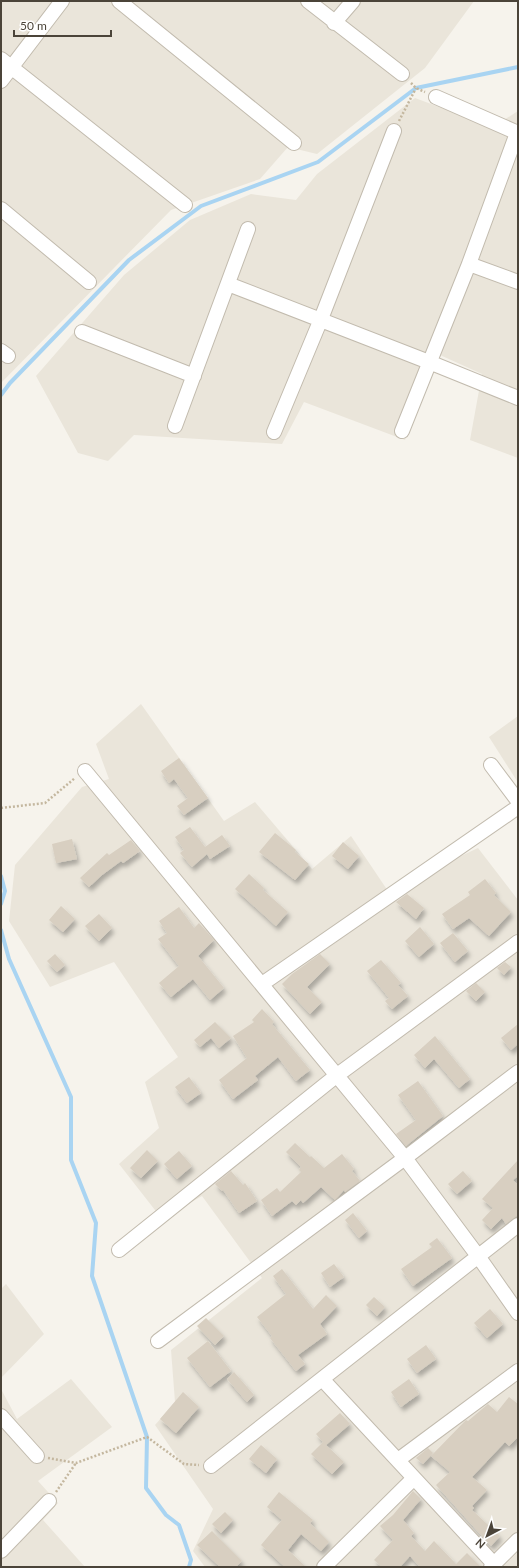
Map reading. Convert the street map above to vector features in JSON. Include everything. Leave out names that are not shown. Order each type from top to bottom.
[{"type":"street","points":[[1,82],[6,64],[62,1]]},
{"type":"street","points":[[119,1],[294,143]]},
{"type":"street","points":[[308,1],[402,74]]},
{"type":"street","points":[[334,22],[353,1]]},
{"type":"street","points":[[6,64],[185,205]]},
{"type":"street","points":[[402,430],[469,264],[518,133],[436,97]]},
{"type":"street","points":[[274,432],[322,319],[394,131]]},
{"type":"street","points":[[1,209],[89,282]]},
{"type":"street","points":[[176,426],[248,229]]},
{"type":"street","points":[[469,264],[518,282]]},
{"type":"street","points":[[228,284],[322,319],[518,398]]},
{"type":"street","points":[[82,332],[194,376]]},
{"type":"street","points":[[491,765],[518,801]]},
{"type":"street","points":[[85,770],[404,1158],[478,1256],[518,1313]]},
{"type":"street","points":[[262,984],[518,807]]},
{"type":"street","points":[[119,1250],[336,1076],[518,942]]},
{"type":"street","points":[[158,1341],[518,1072]]},
{"type":"street","points":[[211,1466],[323,1380],[518,1225]]},
{"type":"street","points":[[398,1460],[518,1371]]},
{"type":"street","points":[[323,1380],[398,1460],[413,1479],[493,1566],[518,1540]]},
{"type":"street","points":[[1,1416],[37,1456]]},
{"type":"street","points":[[324,1567],[413,1479]]},
{"type":"street","points":[[1,1551],[49,1501]]},
{"type":"path","points":[[402,74],[416,88],[436,97]]},
{"type":"path","points":[[394,131],[416,88]]},
{"type":"path","points":[[1,808],[45,803],[85,770]]},
{"type":"path","points":[[37,1456],[76,1463],[146,1437],[184,1464],[211,1466]]},
{"type":"path","points":[[49,1501],[76,1463]]},
{"type":"shaded area","points":[[1,1],[474,1],[425,68],[317,154],[288,147],[260,179],[171,210],[1,383]]},
{"type":"shaded area","points":[[415,98],[493,127],[518,111],[518,458],[470,440],[482,374],[440,355],[405,440],[304,402],[282,444],[134,435],[108,461],[78,453],[36,376],[124,275],[190,220],[251,194],[296,200],[317,174]]},
{"type":"shaded area","points":[[141,704],[224,821],[255,802],[312,869],[351,836],[394,900],[427,872],[478,848],[518,900],[518,1567],[205,1567],[193,1551],[213,1509],[155,1425],[175,1402],[171,1350],[262,1278],[202,1196],[162,1219],[119,1164],[159,1128],[145,1082],[178,1057],[114,962],[50,987],[9,921],[15,865],[82,787],[109,779],[96,744]]},
{"type":"shaded area","points":[[518,716],[518,781],[517,781],[489,737]]},
{"type":"shaded area","points":[[6,1284],[44,1334],[1,1378],[1,1289]]},
{"type":"shaded area","points":[[71,1379],[112,1427],[38,1481],[58,1503],[43,1520],[85,1567],[1,1567],[1,1389],[17,1419]]},
{"type":"building","points":[[179,758],[208,798],[184,815],[177,806],[188,798],[174,779],[169,783],[161,771]]},
{"type":"building","points":[[190,827],[205,847],[222,835],[230,846],[210,859],[207,854],[192,867],[180,853],[184,850],[175,837]]},
{"type":"building","points":[[275,833],[296,850],[295,852],[309,864],[295,880],[259,852]]},
{"type":"building","points":[[72,839],[77,859],[56,863],[52,844]]},
{"type":"building","points":[[131,840],[140,851],[123,863],[121,861],[89,887],[80,878],[107,853],[109,855]]},
{"type":"building","points":[[343,842],[359,856],[348,869],[332,856]]},
{"type":"building","points":[[249,874],[264,888],[263,890],[288,912],[276,926],[235,889]]},
{"type":"building","points":[[485,879],[496,893],[494,895],[511,912],[489,936],[469,918],[453,929],[442,914],[470,895],[468,892]]},
{"type":"building","points":[[407,894],[424,908],[416,919],[396,902]]},
{"type":"building","points":[[61,906],[75,919],[63,932],[49,920]]},
{"type":"building","points":[[179,907],[194,928],[199,923],[214,940],[198,956],[224,988],[210,1000],[193,979],[171,997],[159,983],[179,966],[158,939],[167,933],[159,921]]},
{"type":"building","points":[[99,914],[112,928],[99,941],[85,926]]},
{"type":"building","points":[[420,927],[434,944],[419,957],[405,941]]},
{"type":"building","points":[[453,933],[468,951],[455,962],[440,943]]},
{"type":"building","points":[[55,954],[65,965],[57,972],[47,961]]},
{"type":"building","points":[[320,954],[330,964],[307,987],[322,1002],[310,1014],[282,984],[292,974]]},
{"type":"building","points":[[381,960],[401,983],[398,985],[408,996],[392,1009],[385,1001],[389,998],[367,971]]},
{"type":"building","points":[[505,962],[511,967],[504,975],[497,968]]},
{"type":"building","points":[[476,983],[485,992],[476,1001],[466,991]]},
{"type":"building","points":[[262,1009],[274,1022],[272,1024],[310,1070],[296,1081],[278,1057],[255,1076],[258,1080],[233,1099],[219,1080],[247,1058],[233,1036],[254,1022],[252,1020]]},
{"type":"building","points":[[215,1022],[231,1038],[219,1048],[211,1038],[200,1047],[194,1040]]},
{"type":"building","points":[[518,1024],[518,1044],[511,1050],[501,1038]]},
{"type":"building","points":[[435,1036],[470,1079],[459,1088],[434,1059],[425,1068],[414,1055]]},
{"type":"building","points":[[189,1077],[201,1093],[187,1103],[175,1087]]},
{"type":"building","points":[[418,1081],[443,1116],[406,1146],[396,1134],[416,1120],[398,1095]]},
{"type":"building","points":[[295,1143],[324,1168],[342,1154],[354,1169],[352,1171],[360,1181],[345,1192],[344,1190],[335,1200],[321,1187],[303,1203],[301,1200],[296,1205],[292,1201],[272,1216],[261,1200],[277,1188],[280,1192],[301,1172],[299,1170],[301,1167],[286,1152]]},
{"type":"building","points":[[147,1150],[158,1161],[141,1178],[130,1168]]},
{"type":"building","points":[[179,1151],[192,1166],[177,1179],[164,1164]]},
{"type":"building","points":[[518,1160],[518,1176],[513,1180],[518,1185],[518,1215],[506,1224],[502,1218],[491,1229],[482,1220],[493,1208],[482,1199]]},
{"type":"building","points":[[231,1171],[243,1185],[245,1183],[257,1201],[239,1213],[223,1190],[222,1191],[215,1184]]},
{"type":"building","points":[[463,1171],[472,1181],[457,1194],[448,1184]]},
{"type":"building","points":[[353,1213],[367,1231],[359,1238],[345,1220]]},
{"type":"building","points":[[437,1238],[452,1258],[413,1286],[401,1269],[432,1247],[429,1244]]},
{"type":"building","points":[[334,1264],[344,1277],[330,1287],[321,1273]]},
{"type":"building","points":[[282,1269],[313,1309],[326,1295],[337,1306],[320,1324],[327,1334],[298,1355],[305,1364],[296,1371],[270,1338],[272,1336],[257,1317],[286,1294],[273,1276]]},
{"type":"building","points":[[374,1297],[385,1307],[377,1316],[366,1305]]},
{"type":"building","points":[[490,1309],[503,1324],[487,1338],[474,1323]]},
{"type":"building","points":[[206,1318],[224,1336],[215,1345],[197,1326]]},
{"type":"building","points":[[208,1341],[231,1371],[210,1387],[187,1358]]},
{"type":"building","points":[[426,1345],[436,1359],[417,1373],[407,1359]]},
{"type":"building","points":[[234,1372],[254,1395],[247,1402],[227,1379]]},
{"type":"building","points":[[409,1379],[419,1394],[401,1407],[391,1392]]},
{"type":"building","points":[[183,1392],[199,1407],[176,1433],[160,1419]]},
{"type":"building","points":[[509,1397],[518,1404],[518,1437],[509,1446],[505,1442],[472,1477],[487,1490],[472,1506],[474,1508],[472,1510],[500,1536],[491,1546],[436,1485],[450,1472],[431,1456],[466,1420],[468,1421],[488,1404],[497,1412]]},
{"type":"building","points":[[340,1413],[350,1424],[326,1445],[344,1462],[332,1474],[311,1454],[323,1442],[316,1434]]},
{"type":"building","points":[[261,1445],[277,1459],[266,1473],[249,1459]]},
{"type":"building","points":[[428,1448],[433,1453],[423,1464],[416,1458]]},
{"type":"building","points":[[413,1491],[421,1499],[403,1520],[414,1533],[411,1536],[425,1551],[434,1541],[456,1564],[467,1553],[481,1567],[420,1567],[410,1556],[400,1567],[382,1567],[374,1560],[393,1540],[380,1526],[393,1515]]},
{"type":"building","points":[[279,1492],[313,1520],[310,1523],[329,1542],[321,1551],[301,1534],[288,1550],[306,1567],[285,1567],[261,1545],[282,1520],[267,1507]]},
{"type":"building","points":[[225,1512],[233,1520],[221,1533],[212,1524]]},
{"type":"building","points":[[212,1531],[242,1561],[236,1567],[220,1567],[197,1545]]},
{"type":"waterway","points":[[1,395],[10,383],[129,260],[201,206],[318,162],[416,88],[518,67]]},
{"type":"waterway","points":[[1,876],[5,891],[1,904]]},
{"type":"waterway","points":[[1,930],[9,959],[71,1097],[71,1160],[96,1223],[92,1276],[147,1437],[146,1488],[166,1515],[179,1525],[191,1560],[189,1567]]}]
